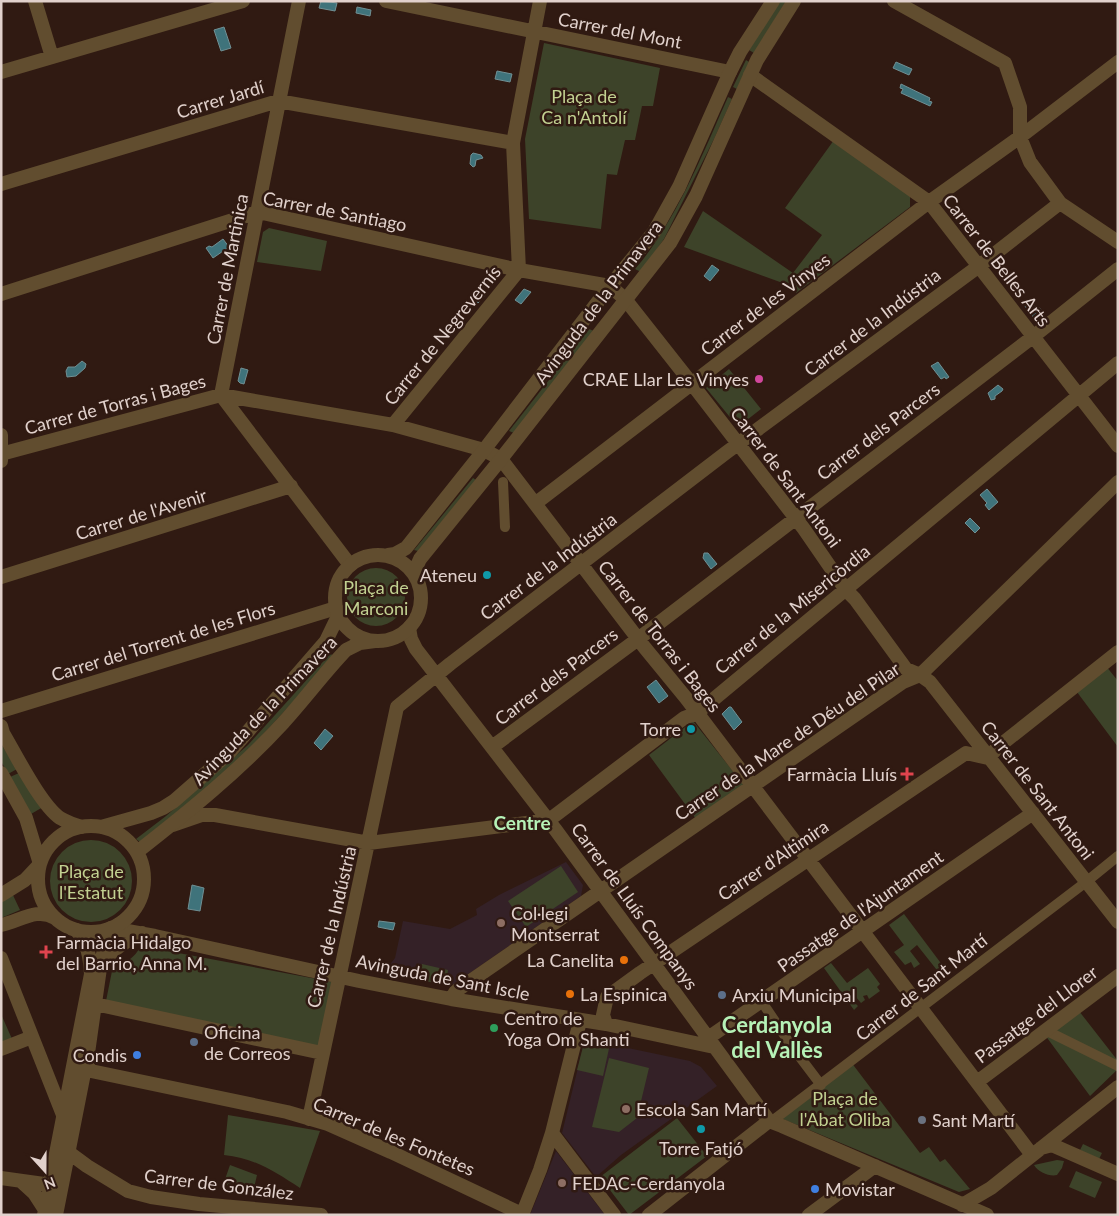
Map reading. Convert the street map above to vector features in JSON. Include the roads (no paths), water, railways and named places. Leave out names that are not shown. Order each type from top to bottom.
[{"type":"street","points":[[35,1],[52,57]]},
{"type":"street","points":[[1,72],[244,1]]},
{"type":"street","name":"Carrer de Martinica","points":[[221,394],[299,1]]},
{"type":"street","name":"Carrer del Mont","points":[[386,1],[730,72]]},
{"type":"street","name":"Carrer de Negrevernís","points":[[393,425],[520,270],[513,142],[540,1]]},
{"type":"street","name":"Avinguda de la Primavera","points":[[388,555],[395,554],[406,548],[662,220],[679,187],[740,52],[772,1]]},
{"type":"street","name":"Avinguda de la Primavera","points":[[417,578],[416,568],[420,560],[670,243],[696,196],[757,60],[794,1]]},
{"type":"street","points":[[894,1],[1005,63],[1020,107],[1020,137],[1030,162],[1060,202],[1118,242]]},
{"type":"street","name":"Carrer de les Vinyes","points":[[536,502],[929,202],[1020,137],[1118,62]]},
{"type":"street","name":"Carrer de Belles Arts","points":[[750,75],[929,202],[1118,446]]},
{"type":"street","name":"Carrer Jardí","points":[[1,184],[278,101],[513,142]]},
{"type":"street","name":"Carrer de la Indústria","points":[[309,1119],[397,707],[436,675],[738,445],[979,266],[1060,202]]},
{"type":"street","name":"Carrer de Santiago","points":[[1,294],[258,212],[520,270],[610,286]]},
{"type":"street","name":"Carrer dels Parcers","points":[[492,747],[638,639],[1034,336],[1118,269]]},
{"type":"street","name":"Carrer de Sant Antoni","points":[[610,286],[625,299],[692,384],[795,518],[846,590],[855,599],[906,669],[930,682],[1118,922]]},
{"type":"street","name":"Carrer de la Misericòrdia","points":[[170,826],[202,815],[215,815],[369,843],[548,820],[684,718],[697,713],[1118,363]]},
{"type":"street","points":[[221,394],[350,565]]},
{"type":"street","name":"Carrer de Torras i Bages","points":[[2,454],[221,394],[393,425],[484,450],[501,459],[536,502],[581,565],[697,713],[977,1082],[1036,1152]]},
{"type":"street","points":[[1,434],[1,461]]},
{"type":"street","points":[[503,482],[505,527]]},
{"type":"street","name":"Carrer de la Mare de Déu del Pilar","points":[[451,999],[456,991],[600,891],[903,682],[920,675],[1118,482]]},
{"type":"street","name":"Carrer de l'Avenir","points":[[1,577],[292,486]]},
{"type":"street","points":[[374,554],[388,555],[400,560],[410,568],[417,578],[421,591],[421,605],[417,618],[399,636],[388,640],[375,641],[362,638],[350,631],[341,621],[337,611],[335,596],[337,584],[342,574],[350,565],[361,558],[374,554]]},
{"type":"street","name":"Avinguda de la Primavera","points":[[101,827],[151,814],[163,808],[174,801],[223,758],[326,641],[337,611]]},
{"type":"street","name":"Carrer del Torrent de les Flors","points":[[1,711],[337,611]]},
{"type":"street","name":"Carrer de Lluís Companys","points":[[409,628],[411,639],[416,649],[548,820],[760,1109],[776,1122]]},
{"type":"street","name":"Avinguda de la Primavera","points":[[137,852],[186,814],[242,764],[283,723],[346,650],[360,643],[375,641]]},
{"type":"street","points":[[988,758],[998,747],[1118,652]]},
{"type":"street","points":[[1,726],[3,733],[50,808],[59,817],[82,827]]},
{"type":"street","name":"Carrer d'Altimira","points":[[606,1024],[603,1014],[607,997],[653,963],[966,753],[988,758]]},
{"type":"street","points":[[1,773],[26,818],[40,864],[38,879],[40,894],[46,908],[56,919]]},
{"type":"street","name":"Passatge de l'Ajuntament","points":[[711,1042],[762,1002],[1032,813]]},
{"type":"street","points":[[1,895],[25,880],[40,864],[56,840],[68,832],[82,827],[101,827],[121,836],[137,852],[143,869],[144,888],[138,905],[126,919],[111,928],[85,932],[69,928],[47,914],[38,913],[1,925]]},
{"type":"street","name":"Carrer de Sant Martí","points":[[776,1122],[821,1084],[1118,856]]},
{"type":"street","points":[[49,1214],[90,1070],[100,1005],[101,961],[111,928]]},
{"type":"street","name":"Avinguda de Sant Iscle","points":[[111,928],[451,999],[606,1024],[681,1040],[711,1042]]},
{"type":"street","points":[[49,1188],[56,1183],[63,1160],[63,1118],[91,974],[90,956],[81,934],[76,930]]},
{"type":"street","points":[[100,974],[104,962],[113,952],[127,941],[142,933]]},
{"type":"street","points":[[1,958],[54,1092],[67,1132],[63,1160],[49,1188],[49,1214]]},
{"type":"street","name":"Passatge del Llorer","points":[[977,1082],[1118,976]]},
{"type":"street","points":[[762,1002],[821,1084]]},
{"type":"street","points":[[100,1005],[322,1053]]},
{"type":"street","points":[[522,1214],[540,1170],[552,1133],[580,1021]]},
{"type":"street","points":[[681,1040],[692,1035],[696,1022]]},
{"type":"street","points":[[1045,1030],[1118,1066]]},
{"type":"street","points":[[1,1049],[32,1037]]},
{"type":"street","points":[[63,1118],[71,1104],[75,1087],[90,1070]]},
{"type":"street","name":"Carrer de les Fontetes","points":[[90,1070],[287,1112],[328,1124],[522,1214]]},
{"type":"street","points":[[958,1204],[983,1194],[1118,1087]]},
{"type":"street","points":[[649,1215],[753,1135],[776,1122],[984,1214],[983,1194]]},
{"type":"street","points":[[552,1133],[614,1215]]},
{"type":"street","points":[[1036,1152],[1052,1145],[1118,1174]]},
{"type":"street","points":[[29,1186],[63,1160]]},
{"type":"street","name":"Carrer de González","points":[[63,1160],[87,1166],[128,1191],[151,1198],[321,1215]]},
{"type":"street","points":[[809,1215],[875,1166]]},
{"type":"street","points":[[1,1178],[29,1186],[44,1184],[49,1188]]},
{"type":"street","points":[[29,1186],[49,1214]]},
{"type":"water","points":[[321,1],[337,3],[335,11],[319,8]]},
{"type":"water","points":[[357,7],[371,10],[370,16],[356,13]]},
{"type":"water","points":[[224,27],[231,48],[221,51],[214,30]]},
{"type":"water","points":[[896,62],[912,69],[909,75],[893,68]]},
{"type":"water","points":[[497,71],[512,74],[510,82],[495,79]]},
{"type":"water","points":[[901,84],[930,98],[929,101],[932,102],[930,106],[901,93],[903,89],[900,88]]},
{"type":"water","points":[[473,153],[481,155],[483,158],[476,160],[473,167],[470,164]]},
{"type":"water","points":[[223,239],[229,247],[213,258],[206,248],[212,247]]},
{"type":"water","points":[[712,265],[719,270],[710,281],[704,276]]},
{"type":"water","points":[[481,287],[487,293],[478,303],[472,299]]},
{"type":"water","points":[[524,289],[531,292],[521,304],[515,300]]},
{"type":"water","points":[[1032,302],[1042,312],[1034,318],[1025,306]]},
{"type":"water","points":[[82,361],[86,364],[85,368],[76,376],[67,377],[66,371],[68,367],[75,367]]},
{"type":"water","points":[[938,362],[949,377],[946,379],[945,377],[941,379],[931,366]]},
{"type":"water","points":[[241,368],[248,370],[244,384],[238,381]]},
{"type":"water","points":[[998,385],[1003,389],[995,396],[995,399],[991,400],[988,393]]},
{"type":"water","points":[[987,489],[998,502],[989,510],[985,505],[987,503],[980,495]]},
{"type":"water","points":[[970,518],[980,528],[975,533],[965,523]]},
{"type":"water","points":[[704,553],[708,553],[717,564],[711,569],[703,558]]},
{"type":"water","points":[[656,680],[668,696],[659,703],[647,687]]},
{"type":"water","points":[[731,707],[742,722],[734,730],[722,714]]},
{"type":"water","points":[[325,729],[333,736],[321,750],[314,743]]},
{"type":"water","points":[[192,885],[204,888],[200,911],[188,909]]},
{"type":"water","points":[[379,921],[395,923],[393,930],[378,927]]},
{"type":"place","name":"CRAE Llar Les Vinyes","points":[[759,379]]},
{"type":"place","name":"Ateneu","points":[[487,575]]},
{"type":"place","name":"Torre","points":[[691,729]]},
{"type":"place","name":"Farmàcia Lluís","points":[[907,774]]},
{"type":"place","name":"Col·legi Montserrat","points":[[501,923]]},
{"type":"place","name":"Farmàcia Hidalgo del Barrio, Anna M.","points":[[46,952]]},
{"type":"place","name":"La Canelita","points":[[624,960]]},
{"type":"place","name":"La Espinica","points":[[570,994]]},
{"type":"place","name":"Arxiu Municipal","points":[[722,995]]},
{"type":"place","name":"Centro de Yoga Om Shanti","points":[[494,1028]]},
{"type":"place","name":"Oficina de Correos","points":[[194,1042]]},
{"type":"place","name":"Condis","points":[[137,1055]]},
{"type":"place","name":"Escola San Martí","points":[[626,1109]]},
{"type":"place","name":"Sant Martí","points":[[922,1120]]},
{"type":"place","name":"Torre Fatjó","points":[[701,1129]]},
{"type":"place","name":"FEDAC-Cerdanyola","points":[[562,1183]]},
{"type":"place","name":"Movistar","points":[[815,1189]]},
{"type":"district","name":"Centre","points":[[522,822]]},
{"type":"district","name":"Cerdanyola del Vallès","points":[[777,1036]]},
{"type":"park label","name":"Plaça de Ca n'Antolí","points":[[584,106]]},
{"type":"park label","name":"Plaça de Marconi","points":[[376,597]]},
{"type":"park label","name":"Plaça de l'Estatut","points":[[91,881]]},
{"type":"park label","name":"Plaça de l'Abat Oliba","points":[[845,1108]]}]
